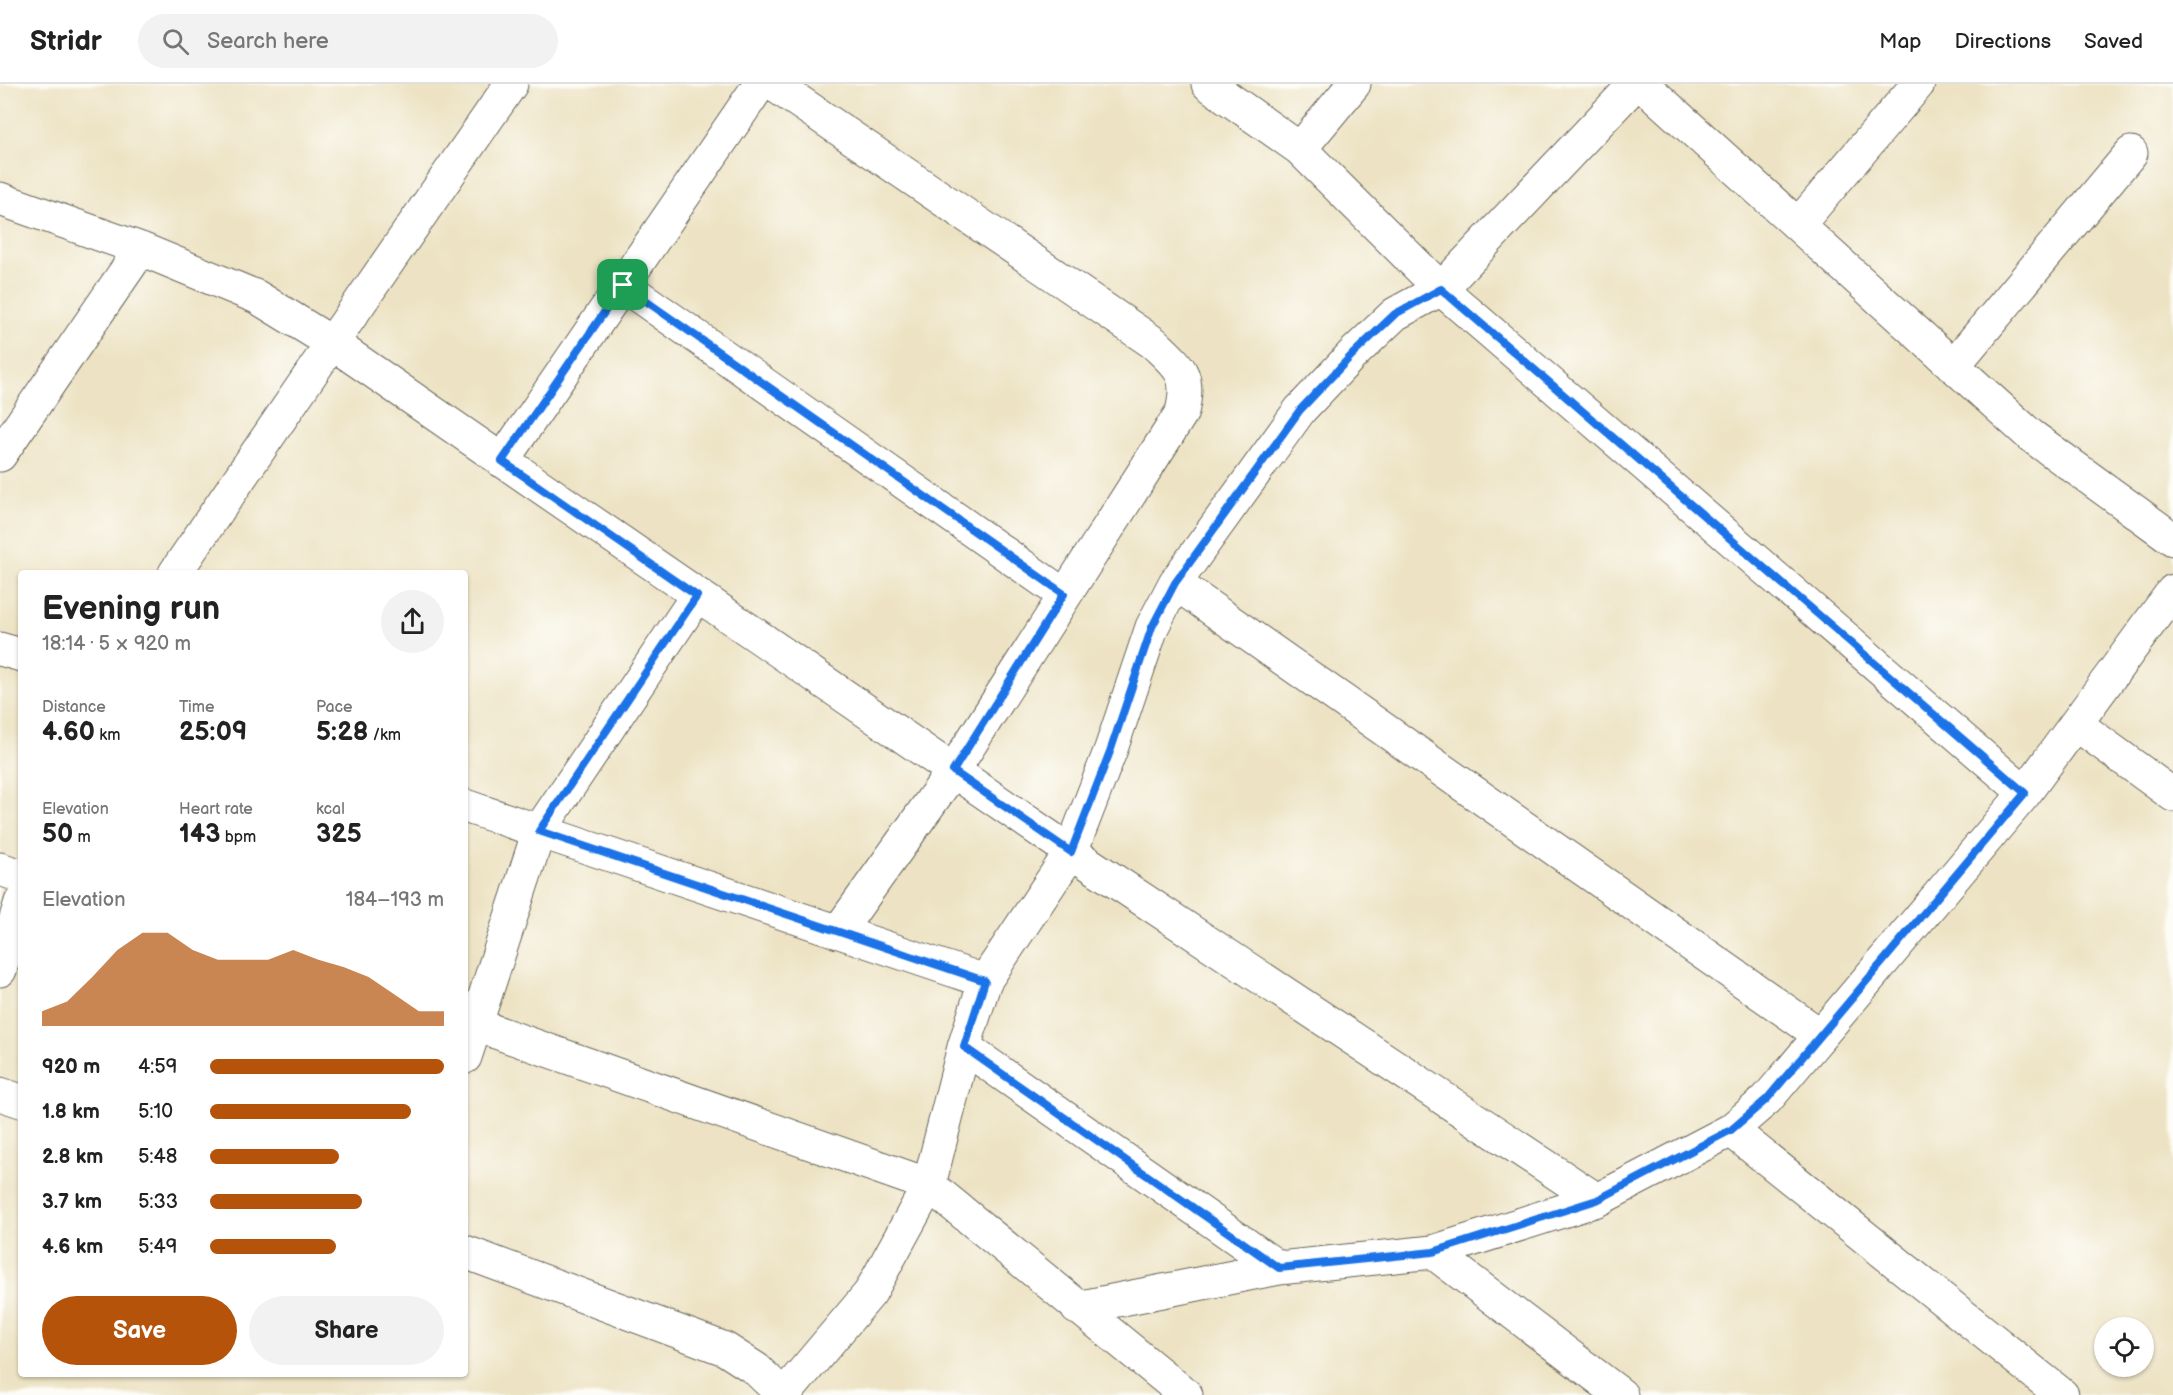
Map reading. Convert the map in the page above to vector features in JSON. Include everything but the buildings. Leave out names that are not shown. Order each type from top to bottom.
[{"type":"street","points":[[177,570],[511,84]]},
{"type":"street","points":[[502,461],[760,84]]},
{"type":"street","points":[[773,84],[1154,343],[1180,368],[1187,392],[1182,412],[953,771],[838,932]]},
{"type":"street","points":[[1208,84],[1300,149],[1441,289],[2025,793]]},
{"type":"street","points":[[1300,149],[1354,84]]},
{"type":"street","points":[[468,1253],[725,1349],[756,1369],[784,1395],[870,1293],[929,1185],[964,1047],[985,981],[1071,852],[1111,749],[1152,627],[1175,583],[1300,410],[1395,314],[1441,289],[1635,84]]},
{"type":"street","points":[[1642,84],[2030,435],[2173,539]]},
{"type":"street","points":[[1798,225],[1918,84]]},
{"type":"street","points":[[1953,366],[2131,153]]},
{"type":"street","points":[[0,199],[141,249],[257,297],[332,343],[1071,852],[1597,1200]]},
{"type":"street","points":[[0,455],[141,249]]},
{"type":"street","points":[[623,285],[1064,594]]},
{"type":"street","points":[[1175,583],[1820,1035]]},
{"type":"street","points":[[1077,1308],[1279,1268],[1433,1252],[1597,1200],[1731,1130],[1767,1099],[2025,793],[2173,591]]},
{"type":"street","points":[[697,596],[539,831],[470,1023],[929,1185],[1186,1395]]},
{"type":"street","points":[[0,649],[18,654]]},
{"type":"street","points":[[2076,724],[2173,795]]},
{"type":"street","points":[[468,807],[985,981]]},
{"type":"street","points":[[0,869],[18,875]]},
{"type":"street","points":[[0,970],[18,912]]},
{"type":"street","points":[[964,1047],[1279,1268]]},
{"type":"street","points":[[0,1094],[18,1100]]},
{"type":"street","points":[[1731,1130],[2062,1395]]},
{"type":"street","points":[[1433,1252],[1621,1395]]},
{"type":"route","points":[[623,285],[1064,594],[953,771],[1071,852],[1111,749],[1152,627],[1175,583],[1300,410],[1395,314],[1441,289],[2025,793],[1767,1099],[1731,1130],[1597,1200],[1433,1252],[1279,1268],[964,1047],[985,981],[539,831],[697,596],[502,461],[623,285]]}]
